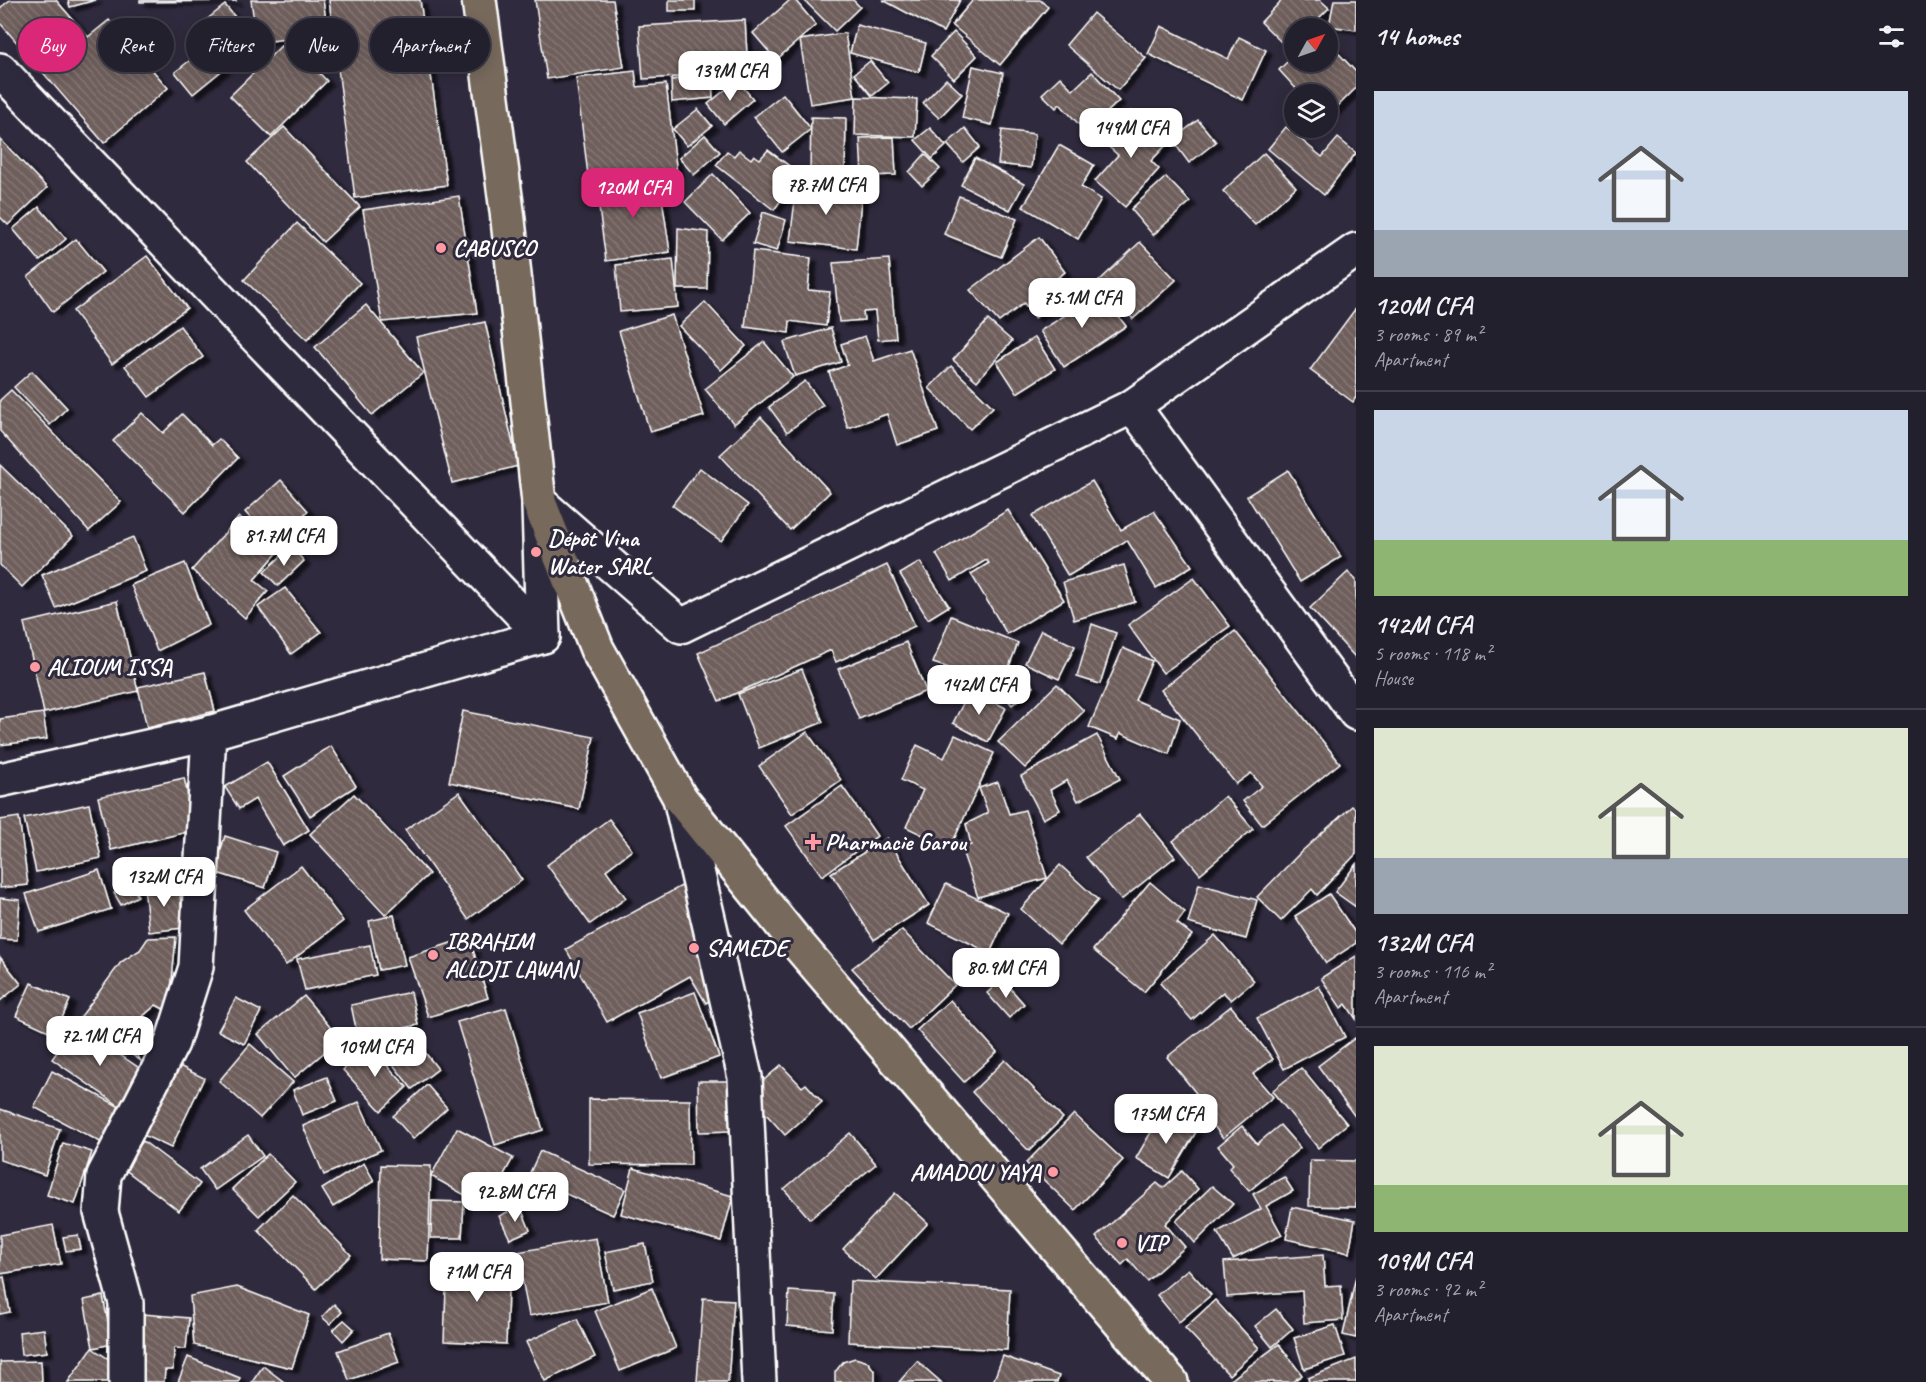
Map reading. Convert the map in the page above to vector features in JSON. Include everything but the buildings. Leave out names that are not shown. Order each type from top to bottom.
[{"type":"main road","points":[[479,0],[507,211],[539,502],[597,649],[680,798],[796,942],[1171,1382]]},
{"type":"street","points":[[0,70],[543,636]]},
{"type":"street","points":[[539,502],[681,626],[1133,405],[1356,250]]},
{"type":"street","points":[[1133,405],[1356,713]]},
{"type":"street","points":[[539,502],[543,636]]},
{"type":"street","points":[[0,780],[209,733],[543,636]]},
{"type":"street","points":[[126,1382],[126,1303],[101,1212],[104,1175],[172,1043],[196,967],[209,733]]},
{"type":"street","points":[[680,798],[745,1077],[759,1382]]},
{"type":"place","name":"CABUSCO","points":[[441,248]]},
{"type":"place","name":"Dépôt Vina Water SARL","points":[[536,552]]},
{"type":"place","name":"ALIOUM ISSA","points":[[35,667]]},
{"type":"place","name":"Pharmacie Garou","points":[[813,842]]},
{"type":"place","name":"SAMEDE","points":[[694,948]]},
{"type":"place","name":"IBRAHIM ALLDJI LAWAN","points":[[433,955]]},
{"type":"place","name":"AMADOU YAYA","points":[[1053,1172]]},
{"type":"place","name":"VIP","points":[[1122,1243]]}]
